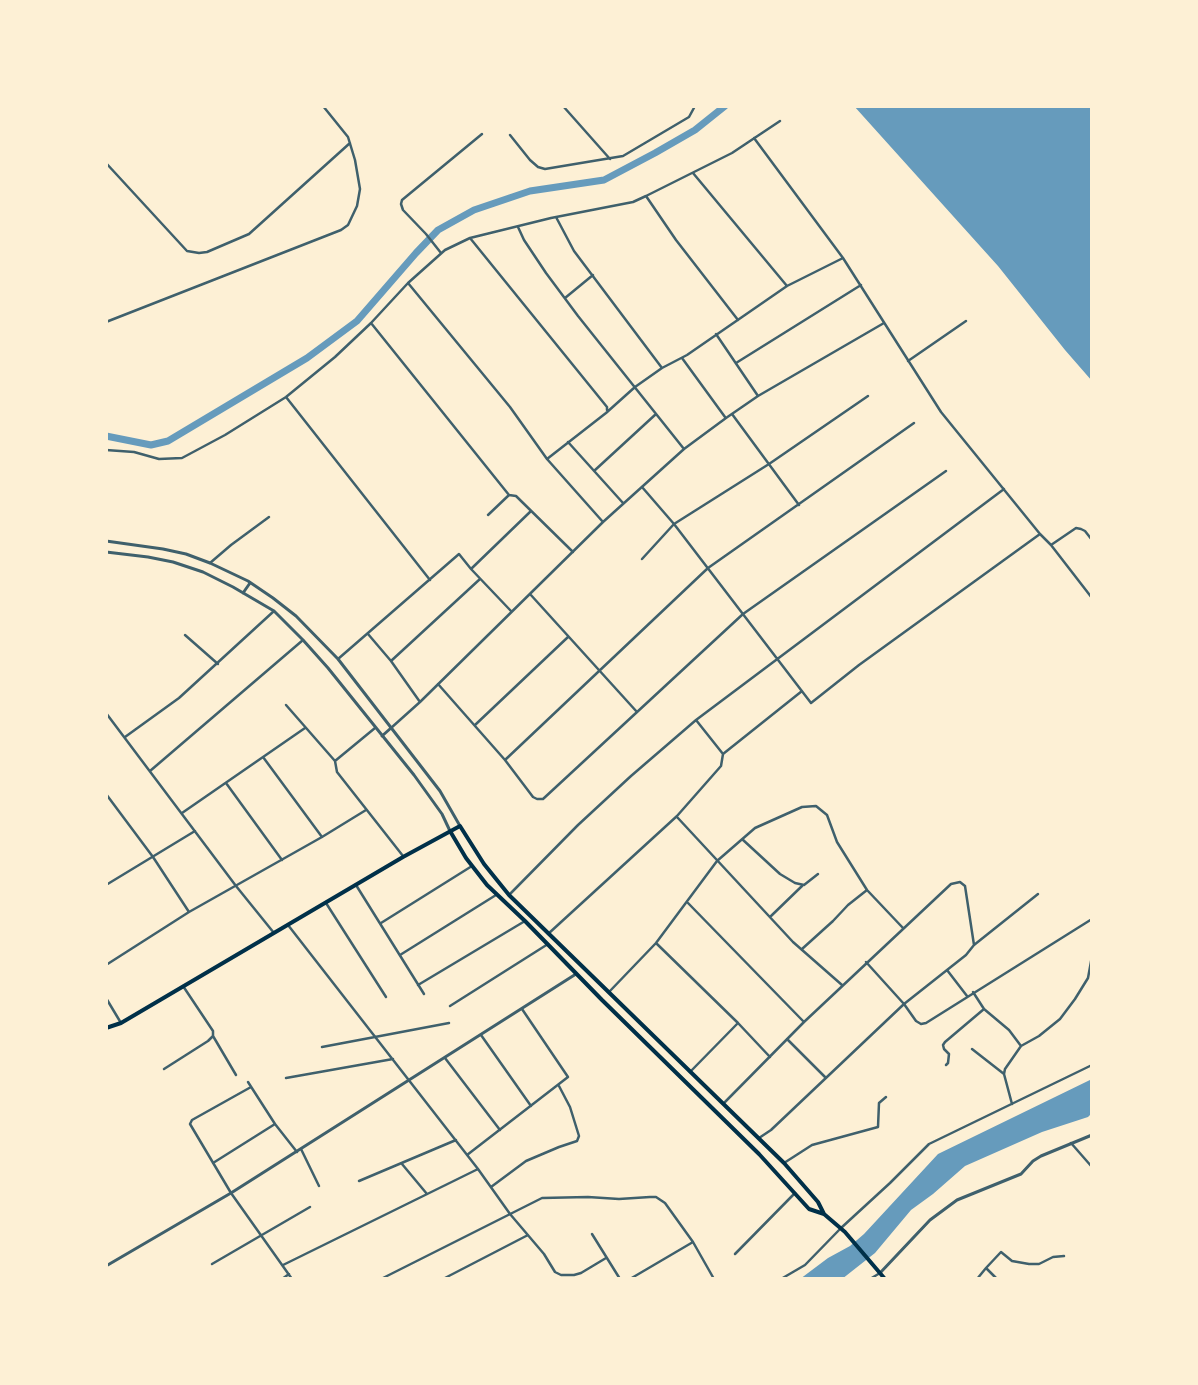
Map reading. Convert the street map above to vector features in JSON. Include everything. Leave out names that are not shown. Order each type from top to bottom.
[{"type":"main road","points":[[106,1028],[121,1023],[403,857],[460,826],[484,864],[509,895],[784,1163],[818,1202],[824,1214],[845,1232],[885,1279]]},
{"type":"main road","points":[[450,831],[472,866],[497,895],[759,1154],[809,1209],[824,1214]]},
{"type":"main road","points":[[644,1041],[651,1034]]},
{"type":"street","points":[[106,322],[341,230],[352,218],[357,206],[360,189],[350,143],[343,130],[323,106]]},
{"type":"street","points":[[563,106],[610,159]]},
{"type":"street","points":[[510,135],[530,160],[538,167],[545,169],[610,159],[623,156],[689,117],[695,106]]},
{"type":"street","points":[[106,450],[134,452],[159,459],[182,458],[225,435],[286,397],[335,357],[440,252],[470,238],[556,217],[633,202],[732,153],[780,121]]},
{"type":"street","points":[[440,252],[403,210],[402,200],[482,134]]},
{"type":"street","points":[[754,138],[843,258],[941,412],[1051,545],[1092,598]]},
{"type":"street","points":[[106,163],[187,251],[199,253],[207,252],[249,234],[350,143]]},
{"type":"street","points":[[693,173],[787,286]]},
{"type":"street","points":[[646,196],[676,240],[738,320]]},
{"type":"street","points":[[556,217],[574,251],[662,368]]},
{"type":"street","points":[[518,227],[524,240],[565,298],[684,449]]},
{"type":"street","points":[[470,238],[607,407],[607,410]]},
{"type":"street","points":[[547,459],[635,386],[662,368],[682,358],[787,286],[843,258]]},
{"type":"street","points":[[565,298],[593,275]]},
{"type":"street","points":[[408,283],[510,407],[547,459],[603,522]]},
{"type":"street","points":[[736,363],[861,286]]},
{"type":"street","points":[[908,361],[966,321]]},
{"type":"street","points":[[382,736],[420,702],[603,522],[684,449],[758,396],[884,322]]},
{"type":"street","points":[[371,323],[509,495],[516,496],[572,552]]},
{"type":"street","points":[[716,334],[758,396]]},
{"type":"street","points":[[682,358],[726,418]]},
{"type":"street","points":[[642,559],[674,524],[769,464],[868,396]]},
{"type":"street","points":[[286,397],[430,580]]},
{"type":"street","points":[[594,471],[656,414]]},
{"type":"street","points":[[732,414],[799,505]]},
{"type":"street","points":[[506,760],[708,568],[914,423]]},
{"type":"street","points":[[568,442],[623,503]]},
{"type":"street","points":[[438,684],[506,760],[533,796],[536,799],[543,799],[743,614],[946,471]]},
{"type":"street","points":[[642,487],[674,524],[811,703],[859,665],[1040,534]]},
{"type":"street","points":[[509,895],[578,825],[696,720],[1004,490]]},
{"type":"street","points":[[488,515],[509,495]]},
{"type":"street","points":[[471,569],[531,511]]},
{"type":"street","points":[[210,563],[269,517]]},
{"type":"street","points":[[1051,545],[1076,528],[1081,528],[1092,540]]},
{"type":"street","points":[[106,541],[163,549],[210,563],[250,583],[296,616],[338,659],[440,791],[460,826]]},
{"type":"street","points":[[106,552],[174,562],[202,572],[274,611],[328,668],[429,795],[442,814],[450,831]]},
{"type":"street","points":[[338,659],[459,554],[480,579],[512,611]]},
{"type":"street","points":[[391,661],[480,579]]},
{"type":"street","points":[[243,593],[250,583]]},
{"type":"street","points":[[530,594],[637,712]]},
{"type":"street","points":[[124,738],[179,698],[274,611]]},
{"type":"street","points":[[368,634],[391,661],[420,702]]},
{"type":"street","points":[[184,635],[218,664]]},
{"type":"street","points":[[476,725],[568,637]]},
{"type":"street","points":[[150,772],[303,640]]},
{"type":"street","points":[[723,754],[803,691]]},
{"type":"street","points":[[286,705],[335,761],[336,772],[403,857]]},
{"type":"street","points":[[106,713],[236,886],[274,933]]},
{"type":"street","points":[[548,934],[677,816],[718,771],[723,762],[723,754],[696,720]]},
{"type":"street","points":[[182,813],[305,728]]},
{"type":"street","points":[[335,761],[375,728]]},
{"type":"street","points":[[262,757],[322,837]]},
{"type":"street","points":[[226,783],[282,860]]},
{"type":"street","points":[[106,794],[153,857],[188,912]]},
{"type":"street","points":[[608,993],[656,943],[717,861],[755,828],[802,807],[816,806],[827,815],[837,842],[867,890],[903,928]]},
{"type":"street","points":[[106,964],[188,912],[282,860],[366,810]]},
{"type":"street","points":[[677,816],[770,917],[842,986]]},
{"type":"street","points":[[106,885],[195,831]]},
{"type":"street","points":[[742,838],[780,874],[802,886]]},
{"type":"street","points":[[381,923],[472,866]]},
{"type":"street","points":[[770,917],[802,886],[818,874]]},
{"type":"street","points":[[723,1104],[866,962],[951,884],[960,882],[965,886],[969,900],[974,946]]},
{"type":"street","points":[[356,885],[424,994]]},
{"type":"street","points":[[802,949],[848,905],[867,890]]},
{"type":"street","points":[[759,1138],[771,1130],[904,1004],[1038,894]]},
{"type":"street","points":[[400,955],[497,895]]},
{"type":"street","points":[[326,903],[386,997]]},
{"type":"street","points":[[687,903],[804,1022]]},
{"type":"street","points":[[866,962],[904,1004],[916,1021],[921,1024],[926,1023],[973,992],[1092,920]]},
{"type":"street","points":[[418,985],[525,921]]},
{"type":"street","points":[[288,925],[410,1080],[510,1214],[544,1254],[552,1269],[558,1274],[581,1273],[606,1258]]},
{"type":"street","points":[[656,943],[770,1057]]},
{"type":"street","points":[[450,1006],[548,944]]},
{"type":"street","points":[[1012,1104],[1004,1074],[1005,1068],[1021,1046],[1039,1036],[1060,1019],[1075,1000],[1088,978],[1092,956]]},
{"type":"street","points":[[947,970],[967,996]]},
{"type":"street","points":[[106,1266],[231,1193],[576,974]]},
{"type":"street","points":[[183,986],[213,1031],[213,1036],[236,1075]]},
{"type":"street","points":[[973,992],[984,1009],[1009,1030],[1021,1046]]},
{"type":"street","points":[[106,998],[121,1023]]},
{"type":"street","points":[[467,1155],[559,1086],[568,1077],[522,1009]]},
{"type":"street","points":[[946,1065],[949,1054],[944,1049],[943,1045],[945,1042],[984,1009]]},
{"type":"street","points":[[322,1047],[449,1023]]},
{"type":"street","points":[[690,1072],[738,1023]]},
{"type":"street","points":[[481,1035],[531,1106]]},
{"type":"street","points":[[164,1069],[213,1036]]},
{"type":"street","points":[[787,1039],[825,1078]]},
{"type":"street","points":[[972,1049],[1004,1074]]},
{"type":"street","points":[[445,1058],[500,1130]]},
{"type":"street","points":[[286,1078],[393,1059]]},
{"type":"street","points":[[781,1279],[805,1265],[840,1228],[890,1183],[929,1144],[1092,1065]]},
{"type":"street","points":[[248,1082],[275,1124],[299,1150],[319,1186]]},
{"type":"street","points":[[491,1187],[526,1162],[577,1141],[579,1136],[570,1107],[559,1086]]},
{"type":"street","points":[[251,1087],[192,1120],[191,1128],[231,1193],[292,1279]]},
{"type":"street","points":[[784,1163],[812,1145],[878,1127],[880,1103],[886,1097]]},
{"type":"street","points":[[213,1163],[275,1124]]},
{"type":"street","points":[[870,1279],[930,1220],[957,1200],[1021,1174],[1033,1161],[1041,1156],[1092,1134]]},
{"type":"street","points":[[359,1181],[456,1140]]},
{"type":"street","points":[[1071,1143],[1092,1167]]},
{"type":"street","points":[[402,1164],[427,1194]]},
{"type":"street","points":[[283,1265],[478,1169]]},
{"type":"street","points":[[734,1254],[795,1193]]},
{"type":"street","points":[[381,1279],[531,1203],[547,1198],[656,1197],[665,1203],[693,1242],[714,1279]]},
{"type":"street","points":[[212,1264],[310,1206]]},
{"type":"street","points":[[443,1279],[528,1234]]},
{"type":"street","points":[[592,1234],[620,1279]]},
{"type":"street","points":[[630,1279],[693,1242]]},
{"type":"street","points":[[977,1279],[1000,1252],[1012,1260],[1029,1264],[1039,1264],[1053,1257],[1064,1256]]},
{"type":"street","points":[[986,1268],[997,1279]]},
{"type":"street","points":[[282,1279],[289,1274]]},
{"type":"water","points":[[854,106],[1092,106],[1092,381],[998,266]]},
{"type":"water","points":[[1092,1079],[1092,1113],[1088,1117],[1042,1132],[965,1166],[911,1210],[875,1253],[842,1279],[800,1279],[828,1258],[850,1246],[864,1234],[938,1154]]},
{"type":"waterway","points":[[106,436],[151,445],[168,441],[307,358],[357,321],[438,230],[474,210],[530,191],[604,180],[695,130],[725,106]]}]
